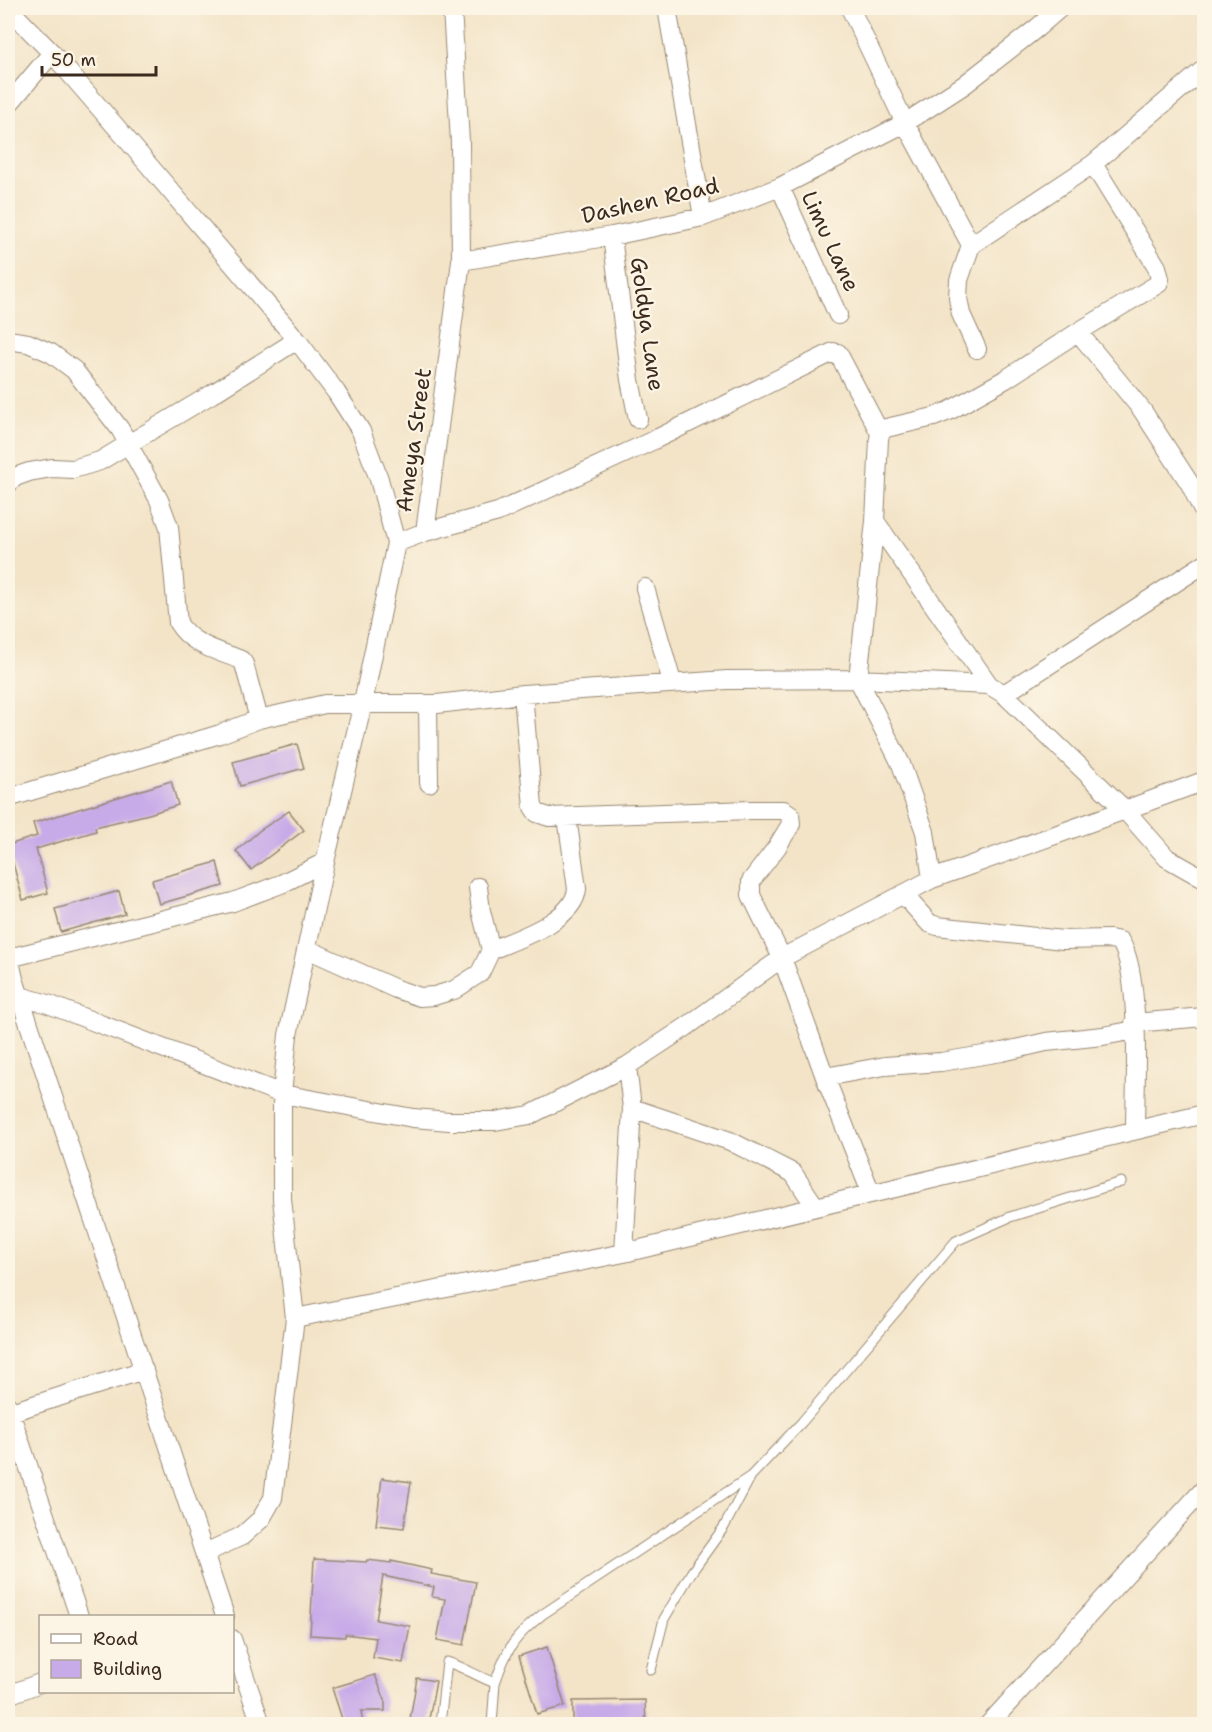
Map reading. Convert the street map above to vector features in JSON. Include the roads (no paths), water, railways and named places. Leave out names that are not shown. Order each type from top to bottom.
[{"type":"street","points":[[8,8],[52,53],[297,340],[336,392],[361,431],[379,479],[396,543]]},
{"type":"street","name":"Ameya Street","points":[[205,1553],[242,1536],[261,1520],[273,1498],[295,1318],[282,1199],[282,1094],[288,1035],[325,862],[363,703],[396,543],[425,532],[461,261],[460,142],[452,8]]},
{"type":"street","points":[[667,8],[704,217]]},
{"type":"street","points":[[850,8],[905,123],[971,245]]},
{"type":"street","name":"Dashen Road","points":[[461,261],[612,236],[704,217],[780,187],[905,123],[964,85],[1060,8]]},
{"type":"street","points":[[8,105],[52,53]]},
{"type":"street","points":[[977,349],[961,314],[958,298],[959,280],[971,245],[1093,164],[1204,69]]},
{"type":"street","points":[[880,433],[886,428],[934,417],[949,411],[1006,379],[1078,332],[1154,288],[1160,279],[1157,267],[1093,164]]},
{"type":"street","name":"Limu Lane","points":[[780,187],[838,315]]},
{"type":"street","name":"Goldya Lane","points":[[612,236],[630,380],[638,418]]},
{"type":"street","points":[[1078,332],[1142,411],[1190,484],[1204,513]]},
{"type":"street","points":[[8,340],[28,343],[51,353],[74,370],[120,429],[159,500],[169,527],[178,623],[183,633],[194,641],[241,660],[259,719]]},
{"type":"street","points":[[8,484],[15,477],[29,472],[52,468],[73,468],[100,461],[297,340]]},
{"type":"street","points":[[425,532],[498,512],[654,440],[833,352],[838,353],[880,433],[875,522],[858,679],[901,764],[926,832],[932,879]]},
{"type":"street","points":[[875,522],[997,690],[1125,810],[1167,858],[1204,879]]},
{"type":"street","points":[[8,798],[220,734],[259,719],[325,704],[428,704],[672,682],[727,680],[858,679],[997,690],[1204,564]]},
{"type":"street","points":[[645,588],[672,682]]},
{"type":"street","points":[[523,694],[533,807],[537,813],[549,817],[567,817],[784,810],[790,814],[791,825],[751,881],[751,895],[782,958],[825,1077],[871,1193]]},
{"type":"street","points":[[428,704],[429,783]]},
{"type":"street","points":[[14,986],[48,1004],[282,1094],[413,1118],[495,1121],[530,1115],[627,1066],[782,958],[932,879],[1204,781]]},
{"type":"street","points":[[307,949],[396,989],[420,997],[434,996],[454,990],[480,973],[491,950],[542,927],[566,912],[576,898],[567,817]]},
{"type":"street","points":[[224,1615],[14,986],[8,955],[233,902],[281,884],[325,862]]},
{"type":"street","points":[[478,887],[491,950]]},
{"type":"street","points":[[903,894],[929,923],[937,926],[1063,940],[1110,939],[1120,941],[1124,947],[1130,974],[1135,1027],[1136,1130]]},
{"type":"street","points":[[825,1077],[885,1066],[962,1059],[1046,1042],[1103,1036],[1135,1027],[1204,1017]]},
{"type":"street","points":[[624,1253],[632,1108],[627,1066]]},
{"type":"street","points":[[632,1108],[730,1141],[793,1173],[815,1206]]},
{"type":"street","points":[[295,1318],[624,1253],[1204,1114]]},
{"type":"street","points":[[78,1615],[8,1411],[144,1370]]},
{"type":"street","points":[[989,1725],[1204,1489]]},
{"type":"street","points":[[234,1645],[261,1725]]},
{"type":"street","points":[[8,1695],[39,1683]]},
{"type":"lane","points":[[492,1725],[495,1683],[505,1654],[520,1633],[543,1614],[751,1476],[809,1413],[956,1241],[1010,1216],[1121,1182]]},
{"type":"lane","points":[[651,1670],[664,1619],[691,1574],[724,1527],[751,1476]]},
{"type":"lane","points":[[440,1725],[447,1662],[495,1683]]}]
